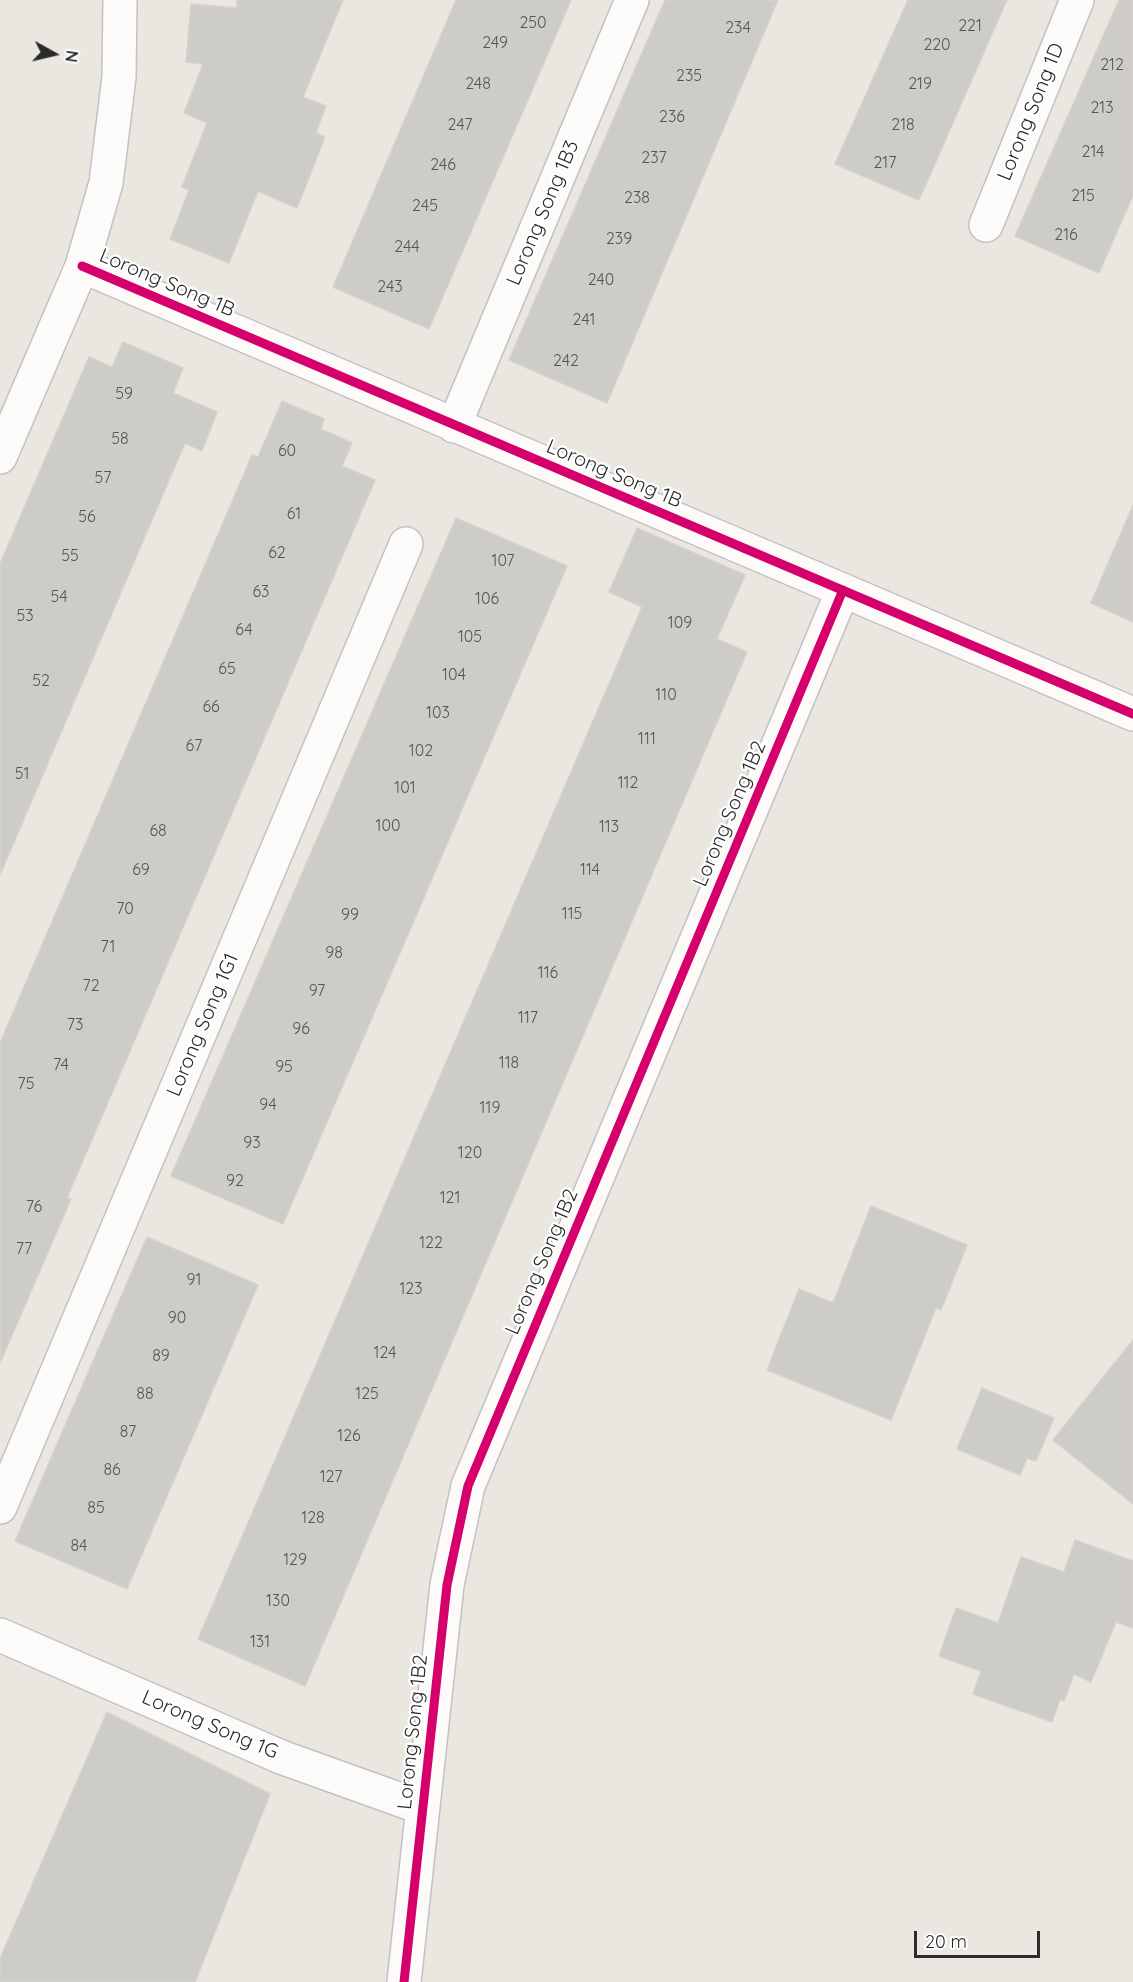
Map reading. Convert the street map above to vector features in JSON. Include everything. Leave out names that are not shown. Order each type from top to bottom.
[{"type":"street","points":[[0,457],[82,266],[106,183],[119,77],[120,0]]},
{"type":"street","name":"Lorong Song 1B3","points":[[454,426],[632,0]]},
{"type":"street","name":"Lorong Song 1D","points":[[986,225],[1077,0]]},
{"type":"street","name":"Lorong Song 1B","points":[[82,266],[1133,714]]},
{"type":"street","name":"Lorong Song 1G1","points":[[0,1507],[406,544]]},
{"type":"street","name":"Lorong Song 1B2","points":[[404,1982],[447,1585],[468,1486],[843,590]]},
{"type":"street","name":"Lorong Song 1G","points":[[0,1635],[281,1756],[423,1808]]},
{"type":"building","points":[[237,0],[343,0],[303,97],[326,106],[316,133],[325,137],[297,208],[258,191],[229,263],[170,239],[189,190],[182,187],[207,123],[184,113],[203,64],[186,62],[191,4],[237,8]]},
{"type":"building","points":[[456,0],[571,0],[429,329],[333,287]]},
{"type":"building","points":[[665,0],[778,0],[607,403],[509,360]]},
{"type":"building","points":[[908,0],[1007,0],[919,200],[835,164]]},
{"type":"building","points":[[1119,0],[1133,0],[1133,195],[1099,273],[1015,236]]},
{"type":"building","points":[[123,342],[183,368],[173,393],[217,412],[202,451],[185,443],[0,875],[0,564],[89,357],[112,367]]},
{"type":"building","points":[[282,401],[324,419],[321,429],[352,443],[342,466],[375,480],[67,1198],[71,1199],[0,1363],[0,1043],[252,455],[258,457]]},
{"type":"building","points":[[1133,505],[1133,622],[1091,603]]},
{"type":"building","points":[[456,518],[567,566],[283,1224],[171,1176]]},
{"type":"building","points":[[637,528],[745,575],[717,639],[747,652],[305,1686],[198,1639],[642,607],[609,592]]},
{"type":"building","points":[[871,1206],[967,1245],[941,1310],[936,1308],[891,1420],[767,1370],[799,1289],[833,1303]]},
{"type":"building","points":[[147,1237],[258,1285],[127,1589],[15,1541]]},
{"type":"building","points":[[1133,1340],[1133,1504],[1053,1440]]},
{"type":"building","points":[[982,1388],[1054,1418],[1036,1461],[1027,1458],[1020,1475],[957,1449]]},
{"type":"building","points":[[1075,1540],[1133,1561],[1133,1628],[1116,1622],[1091,1682],[1074,1674],[1064,1701],[1060,1699],[1052,1722],[973,1694],[981,1671],[939,1656],[956,1608],[998,1623],[1021,1557],[1064,1572]]},
{"type":"building","points":[[107,1712],[270,1794],[195,1982],[0,1982],[0,1959]]},
{"type":"cycle path","points":[[82,266],[1133,714]]},
{"type":"cycle path","points":[[404,1982],[447,1585],[468,1486],[843,590]]}]
